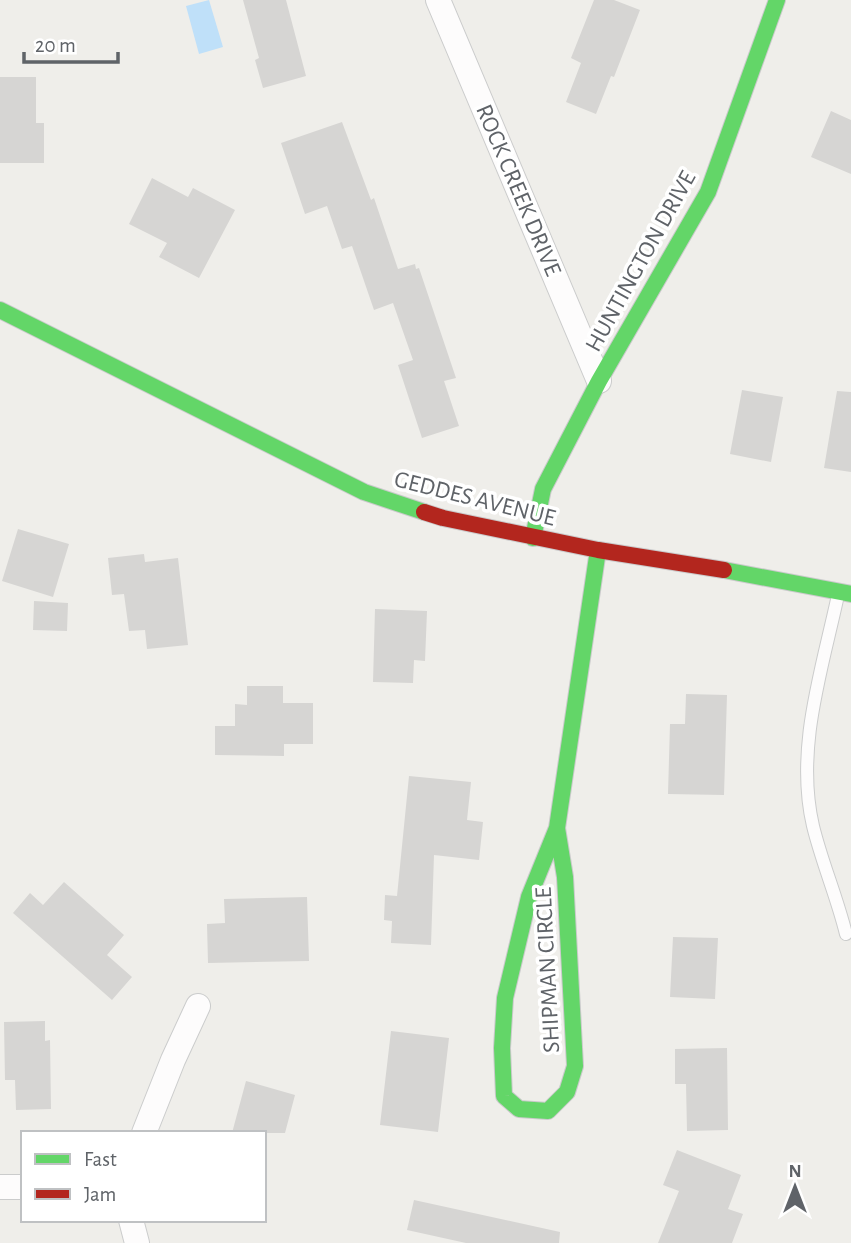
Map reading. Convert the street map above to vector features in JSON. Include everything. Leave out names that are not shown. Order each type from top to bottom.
[{"type":"street","name":"ROCK CREEK DRIVE","points":[[438,0],[599,381]]},
{"type":"street","name":"HUNTINGTON DRIVE","points":[[533,538],[543,489],[599,381],[708,192],[777,0]]},
{"type":"street","name":"GEDDES AVENUE","points":[[0,310],[364,492],[443,518],[533,538],[746,573],[845,593]]},
{"type":"street","name":"SHIPMAN CIRCLE","points":[[557,828],[565,877],[575,1066],[567,1093],[548,1111],[519,1109],[504,1096],[502,1048],[505,998],[528,897],[557,828],[597,550]]},
{"type":"street","points":[[145,1131],[198,1006]]},
{"type":"street","points":[[0,1187],[21,1187]]},
{"type":"street","points":[[132,1222],[137,1243]]},
{"type":"lane","points":[[845,593],[808,736],[807,779],[813,825],[840,909],[845,934]]},
{"type":"water","points":[[209,0],[223,47],[199,54],[186,6]]},
{"type":"building","points":[[243,0],[286,0],[306,76],[263,88],[255,60],[259,58]]},
{"type":"building","points":[[594,0],[614,0],[640,10],[614,77],[611,76],[596,114],[566,102],[581,63],[571,58]]},
{"type":"building","points":[[0,77],[36,77],[36,123],[44,123],[44,163],[0,163]]},
{"type":"building","points":[[831,111],[851,120],[851,174],[811,157]]},
{"type":"building","points":[[342,122],[371,200],[374,198],[398,269],[415,264],[416,269],[419,268],[456,378],[444,381],[459,426],[422,438],[398,365],[413,360],[393,303],[374,310],[352,246],[342,249],[327,206],[305,214],[281,143]]},
{"type":"building","points":[[152,178],[188,197],[193,188],[235,210],[199,278],[159,257],[167,243],[129,224]]},
{"type":"building","points":[[742,390],[783,397],[771,462],[730,454]]},
{"type":"building","points":[[837,391],[851,392],[851,472],[824,468]]},
{"type":"building","points":[[18,529],[69,544],[53,597],[2,581]]},
{"type":"building","points":[[144,554],[145,562],[178,558],[188,645],[147,649],[145,630],[129,631],[124,594],[112,595],[108,558]]},
{"type":"building","points":[[34,601],[68,603],[67,631],[33,630]]},
{"type":"building","points":[[375,609],[427,611],[425,661],[414,660],[413,683],[373,682]]},
{"type":"building","points":[[247,686],[283,686],[283,703],[313,703],[313,744],[284,744],[284,756],[215,755],[215,726],[235,726],[235,704],[247,705]]},
{"type":"building","points":[[686,694],[727,695],[724,795],[668,794],[670,724],[685,724]]},
{"type":"building","points":[[409,776],[471,782],[467,820],[483,822],[479,860],[434,855],[431,945],[391,943],[392,921],[384,920],[385,895],[397,896]]},
{"type":"building","points":[[64,882],[124,935],[107,955],[132,977],[112,1000],[13,913],[30,893],[43,905]]},
{"type":"building","points":[[307,897],[309,961],[208,963],[207,924],[225,923],[224,899]]},
{"type":"building","points":[[673,937],[718,938],[715,999],[670,997]]},
{"type":"building","points":[[45,1021],[45,1041],[50,1040],[51,1109],[16,1110],[15,1080],[5,1080],[4,1022]]},
{"type":"building","points":[[391,1031],[449,1038],[438,1132],[380,1125]]},
{"type":"building","points":[[727,1048],[728,1130],[687,1131],[686,1084],[675,1084],[675,1049]]},
{"type":"building","points":[[246,1081],[295,1095],[285,1133],[233,1131]]},
{"type":"building","points":[[677,1150],[741,1175],[728,1209],[743,1214],[732,1243],[658,1243],[679,1191],[663,1185]]},
{"type":"building","points":[[414,1200],[560,1232],[559,1243],[466,1243],[407,1230]]},
{"type":"traffic: fast","points":[[533,538],[543,489],[599,381],[708,192],[777,0]]},
{"type":"traffic: fast","points":[[0,310],[364,492],[424,512]]},
{"type":"traffic: fast","points":[[557,828],[565,877],[575,1066],[567,1092],[548,1111],[519,1109],[504,1096],[502,1048],[505,998],[529,897],[557,828],[598,550]]},
{"type":"traffic: fast","points":[[724,570],[851,594]]},
{"type":"traffic: jam","points":[[424,512],[598,550],[724,570]]}]
